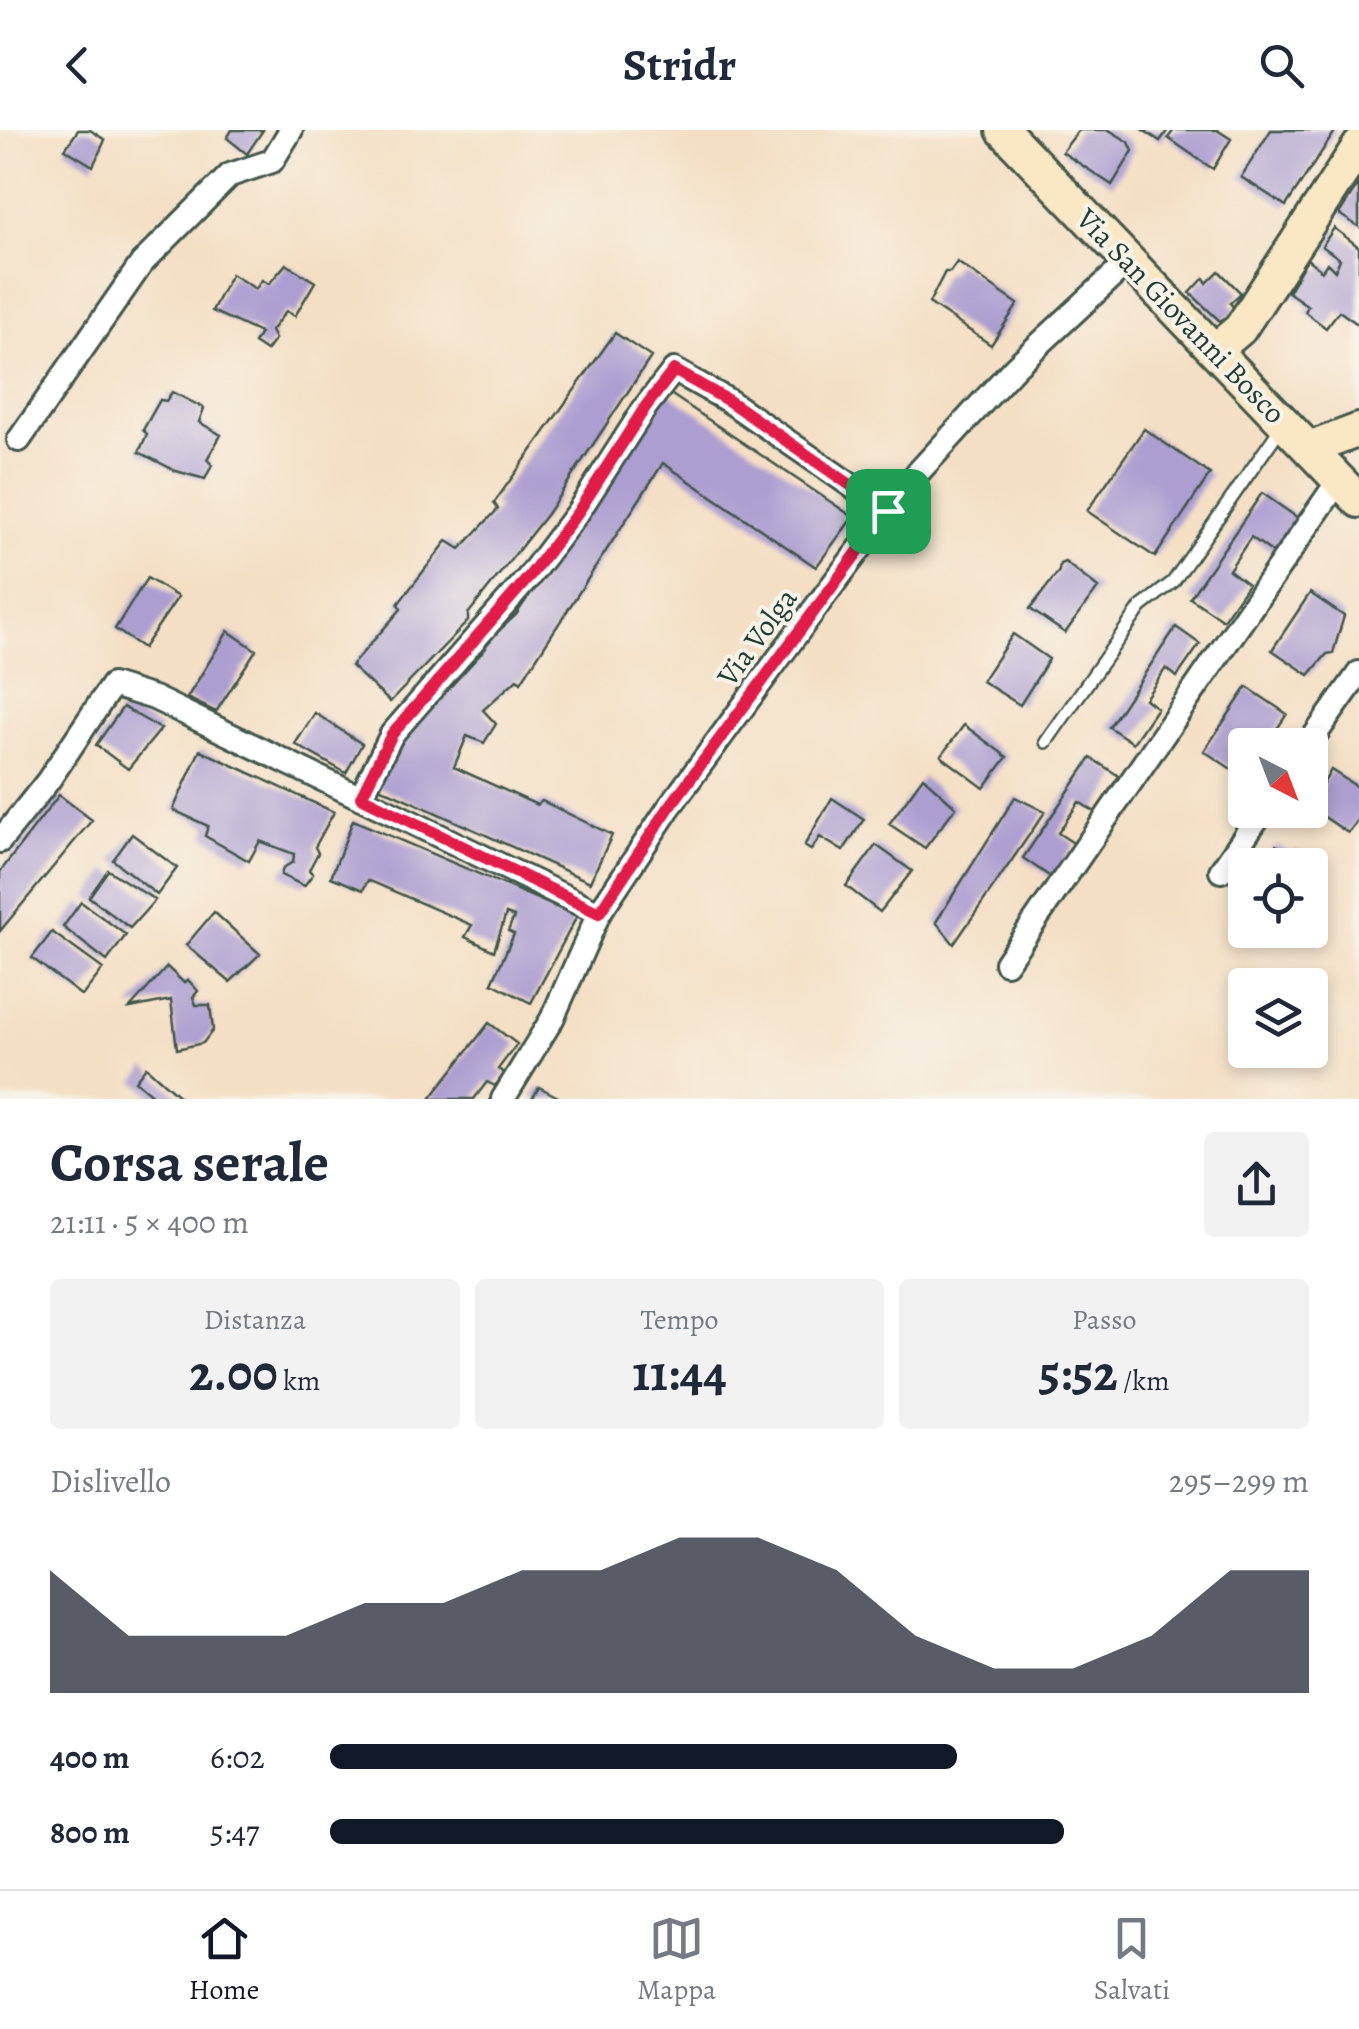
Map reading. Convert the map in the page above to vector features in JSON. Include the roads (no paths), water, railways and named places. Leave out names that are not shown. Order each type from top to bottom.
[{"type":"main road","name":"Via San Giovanni Bosco","points":[[1002,130],[1352,489]]},
{"type":"main road","points":[[1215,350],[1240,329],[1359,146]]},
{"type":"main road","points":[[1310,450],[1359,430]]},
{"type":"street","points":[[19,440],[142,264],[230,175],[272,161],[291,130]]},
{"type":"street","name":"Via Volga","points":[[504,1099],[552,1019],[599,913],[668,809],[888,511],[913,478],[1015,367],[1128,262]]},
{"type":"street","points":[[361,797],[392,734],[528,578],[578,512],[646,406],[674,370],[729,401],[888,511]]},
{"type":"street","points":[[1006,963],[1352,489]]},
{"type":"street","points":[[1320,728],[1359,672]]},
{"type":"street","points":[[0,840],[48,781],[112,685],[154,698],[599,913]]},
{"type":"street","points":[[1220,871],[1250,828]]},
{"type":"lane","points":[[1046,742],[1141,607],[1173,582],[1284,423]]}]
